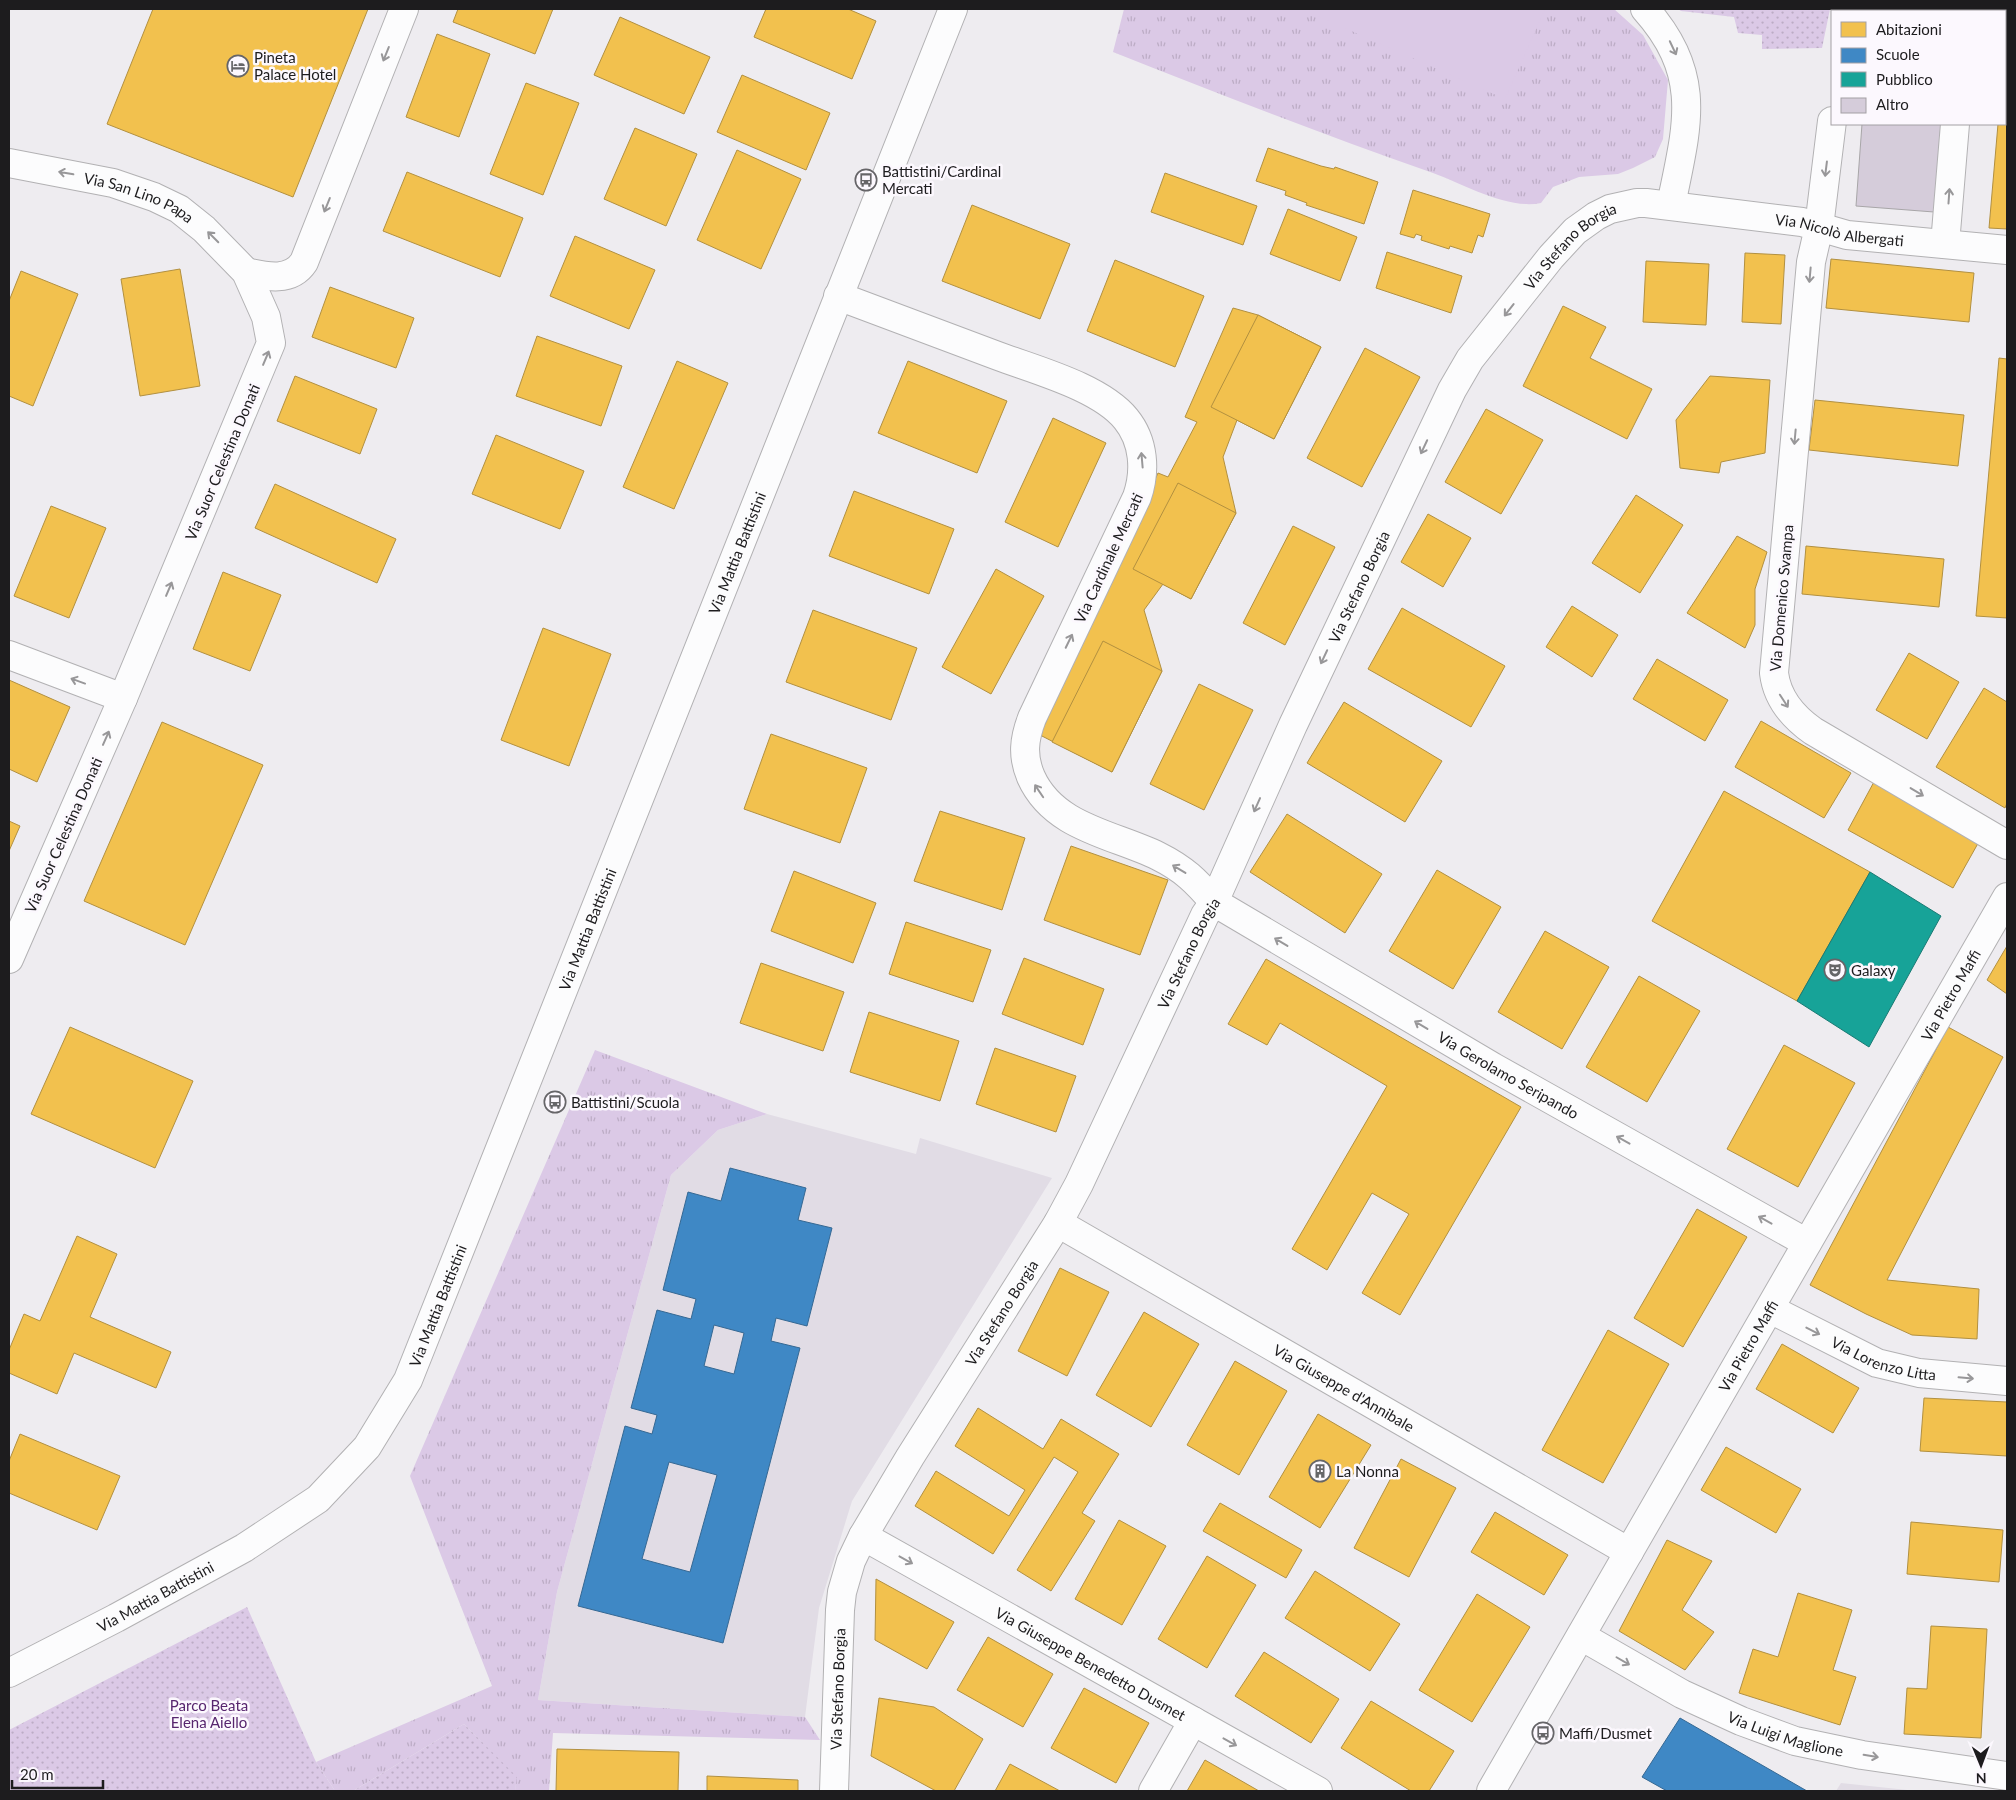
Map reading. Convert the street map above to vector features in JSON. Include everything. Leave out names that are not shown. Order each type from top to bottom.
[{"type":"street","points":[[246,272],[263,276],[286,276],[294,273],[304,262],[404,9]]},
{"type":"street","name":"Via Mattia Battistini","points":[[9,1673],[116,1618],[244,1548],[318,1499],[367,1447],[408,1380],[838,296],[954,9]]},
{"type":"street","points":[[1645,9],[1669,38],[1681,66],[1684,82],[1686,100],[1685,128],[1671,205]]},
{"type":"street","name":"Via Domenico Svampa","points":[[1832,125],[1819,227],[1811,262],[1774,673],[1776,688],[1796,718],[1814,731],[2007,846]]},
{"type":"street","points":[[1945,244],[1954,125]]},
{"type":"street","name":"Via San Lino Papa","points":[[10,167],[113,183],[154,197],[179,209],[195,221],[246,272]]},
{"type":"street","name":"Via Stefano Borgia","points":[[834,1791],[840,1610],[846,1575],[863,1536],[930,1425],[1058,1223],[1096,1150],[1206,915],[1214,902],[1368,564],[1445,403],[1470,358],[1569,236],[1584,224],[1610,209],[1628,204],[1671,205]]},
{"type":"street","name":"Via Nicolò Albergati","points":[[1671,205],[1802,222],[1847,235],[2007,250]]},
{"type":"street","name":"Via Suor Celestina Donati","points":[[9,959],[124,698],[270,348],[269,328],[246,272]]},
{"type":"street","name":"Via Cardinale Mercati","points":[[838,296],[1078,387],[1116,409],[1131,425],[1138,440],[1142,458],[1141,488],[1032,718],[1025,740],[1025,757],[1027,768],[1038,790],[1059,813],[1086,828],[1158,856],[1192,877],[1214,902]]},
{"type":"street","points":[[9,655],[124,698]]},
{"type":"street","name":"Via Pietro Maffi","points":[[1491,1791],[2007,900]]},
{"type":"street","name":"Via Gerolamo Seripando","points":[[1214,902],[1493,1067],[1807,1243]]},
{"type":"street","name":"Via Giuseppe d'Annibale","points":[[1058,1223],[1629,1552]]},
{"type":"street","name":"Via Lorenzo Litta","points":[[1770,1309],[1877,1363],[1919,1373],[2007,1381]]},
{"type":"street","name":"Via Giuseppe Benedetto Dusmet","points":[[863,1536],[1318,1791]]},
{"type":"street","name":"Via Luigi Maglione","points":[[1581,1636],[1682,1694],[1741,1721],[1795,1740],[1862,1755],[2007,1776]]},
{"type":"street","points":[[1153,1791],[1193,1721]]},
{"type":"shaded area","points":[[767,1114],[916,1154],[920,1138],[1052,1178],[852,1501],[819,1608],[805,1717],[538,1700],[557,1592],[671,1175],[718,1130]]},
{"type":"shaded area","points":[[1841,1783],[1917,1791],[1836,1791]]},
{"type":"green space","points":[[1124,9],[1614,9],[1643,35],[1668,80],[1663,139],[1655,157],[1633,168],[1618,174],[1579,177],[1553,187],[1541,203],[1514,203],[1486,195],[1433,173],[1272,114],[1113,52]]},
{"type":"green space","points":[[1305,9],[1545,9],[1505,99]]},
{"type":"green space","points":[[1678,9],[1830,9],[1822,48],[1762,49],[1762,35],[1738,33],[1734,17],[1681,11]]},
{"type":"green space","points":[[595,1050],[767,1114],[718,1130],[671,1175],[557,1592],[538,1700],[805,1717],[820,1740],[553,1733],[549,1791],[515,1791],[516,1777],[464,1724],[353,1791],[335,1791],[316,1762],[492,1686],[410,1476]]},
{"type":"green space","name":"Parco Beata Elena Aiello","points":[[247,1607],[316,1762],[335,1791],[9,1791],[9,1730]]},
{"type":"green space","points":[[464,1724],[517,1777],[515,1791],[353,1791]]},
{"type":"building: Abitazioni","name":"Pineta Palace Hotel","points":[[153,9],[368,9],[293,197],[107,124]]},
{"type":"building: Abitazioni","points":[[458,9],[553,9],[535,54],[453,22]]},
{"type":"building: Abitazioni","points":[[766,9],[848,9],[876,21],[852,79],[754,37]]},
{"type":"building: Abitazioni","points":[[620,17],[710,57],[684,114],[594,75]]},
{"type":"building: Abitazioni","points":[[437,34],[490,54],[459,137],[406,117]]},
{"type":"building: Abitazioni","points":[[2007,34],[2007,229],[1989,228],[1998,125],[2006,125]]},
{"type":"building: Abitazioni","points":[[742,75],[830,113],[806,170],[717,132]]},
{"type":"building: Abitazioni","points":[[526,83],[579,103],[543,195],[490,174]]},
{"type":"building: Abitazioni","points":[[635,128],[697,154],[666,226],[604,199]]},
{"type":"building: Abitazioni","points":[[1268,148],[1321,166],[1334,169],[1335,167],[1378,182],[1364,224],[1306,205],[1307,203],[1285,195],[1286,191],[1256,181]]},
{"type":"building: Abitazioni","points":[[737,150],[801,179],[761,269],[697,240]]},
{"type":"building: Abitazioni","points":[[407,172],[523,218],[500,277],[383,231]]},
{"type":"building: Abitazioni","points":[[1165,173],[1257,206],[1243,245],[1151,212]]},
{"type":"building: Abitazioni","points":[[1413,190],[1490,214],[1483,237],[1478,235],[1472,253],[1450,246],[1449,249],[1421,240],[1422,236],[1416,234],[1414,238],[1400,234]]},
{"type":"building: Abitazioni","points":[[972,205],[1070,244],[1040,319],[942,281]]},
{"type":"building: Abitazioni","points":[[1288,209],[1357,237],[1340,281],[1270,254]]},
{"type":"building: Abitazioni","points":[[575,236],[655,270],[629,329],[550,296]]},
{"type":"building: Abitazioni","points":[[1387,252],[1462,276],[1451,313],[1376,288]]},
{"type":"building: Abitazioni","points":[[1745,253],[1785,255],[1781,324],[1742,322]]},
{"type":"building: Abitazioni","points":[[1831,259],[1974,273],[1969,322],[1826,308]]},
{"type":"building: Abitazioni","points":[[1115,260],[1204,296],[1175,367],[1087,331]]},
{"type":"building: Abitazioni","points":[[1646,261],[1709,264],[1706,325],[1643,322]]},
{"type":"building: Abitazioni","points":[[180,269],[200,386],[140,396],[121,279]]},
{"type":"building: Abitazioni","points":[[21,271],[78,294],[33,406],[9,396],[9,301]]},
{"type":"building: Abitazioni","points":[[330,287],[414,318],[396,368],[312,337]]},
{"type":"building: Abitazioni","points":[[1563,306],[1606,327],[1590,358],[1652,389],[1627,439],[1523,386]]},
{"type":"building: Abitazioni","points":[[1233,308],[1258,315],[1321,347],[1274,439],[1237,420],[1223,457],[1236,513],[1191,599],[1163,584],[1144,610],[1162,671],[1112,772],[1040,735],[1158,473],[1168,477],[1197,422],[1185,417]]},
{"type":"building: Abitazioni","points":[[1258,315],[1321,347],[1274,439],[1211,407]]},
{"type":"building: Abitazioni","points":[[537,336],[622,366],[601,426],[516,396]]},
{"type":"building: Abitazioni","points":[[1365,348],[1420,377],[1362,487],[1307,458]]},
{"type":"building: Abitazioni","points":[[1999,358],[2007,359],[2007,618],[1976,616]]},
{"type":"building: Abitazioni","points":[[677,361],[728,383],[674,509],[623,487]]},
{"type":"building: Abitazioni","points":[[908,361],[1007,401],[977,473],[878,433]]},
{"type":"building: Abitazioni","points":[[295,376],[377,409],[360,454],[277,421]]},
{"type":"building: Abitazioni","points":[[1710,376],[1770,380],[1765,453],[1721,462],[1719,473],[1680,468],[1676,420]]},
{"type":"building: Abitazioni","points":[[1815,400],[1964,415],[1958,466],[1809,450]]},
{"type":"building: Abitazioni","points":[[1486,409],[1543,440],[1501,514],[1445,482]]},
{"type":"building: Abitazioni","points":[[1053,418],[1106,443],[1058,547],[1005,522]]},
{"type":"building: Abitazioni","points":[[496,435],[584,471],[560,529],[472,494]]},
{"type":"building: Abitazioni","points":[[1178,483],[1236,513],[1191,599],[1133,569]]},
{"type":"building: Abitazioni","points":[[275,484],[396,539],[377,583],[255,528]]},
{"type":"building: Abitazioni","points":[[854,491],[954,529],[929,594],[829,556]]},
{"type":"building: Abitazioni","points":[[1636,495],[1683,525],[1640,593],[1592,563]]},
{"type":"building: Abitazioni","points":[[51,506],[106,528],[69,618],[14,596]]},
{"type":"building: Abitazioni","points":[[1428,514],[1471,538],[1443,587],[1401,562]]},
{"type":"building: Abitazioni","points":[[1293,526],[1335,547],[1285,645],[1243,623]]},
{"type":"building: Abitazioni","points":[[1737,536],[1767,552],[1755,589],[1755,625],[1745,648],[1687,613]]},
{"type":"building: Abitazioni","points":[[1806,546],[1944,559],[1939,607],[1802,594]]},
{"type":"building: Abitazioni","points":[[996,569],[1044,596],[991,694],[942,667]]},
{"type":"building: Abitazioni","points":[[223,572],[281,595],[250,671],[193,649]]},
{"type":"building: Abitazioni","points":[[1572,606],[1618,635],[1592,677],[1546,647]]},
{"type":"building: Abitazioni","points":[[1402,608],[1505,666],[1471,727],[1368,669]]},
{"type":"building: Abitazioni","points":[[813,610],[917,648],[891,720],[786,682]]},
{"type":"building: Abitazioni","points":[[543,628],[611,654],[569,766],[501,740]]},
{"type":"building: Abitazioni","points":[[1103,641],[1162,671],[1112,772],[1052,742]]},
{"type":"building: Abitazioni","points":[[1909,653],[1959,682],[1927,739],[1876,710]]},
{"type":"building: Abitazioni","points":[[1657,659],[1728,700],[1705,741],[1633,699]]},
{"type":"building: Abitazioni","points":[[9,680],[70,707],[37,782],[9,769]]},
{"type":"building: Abitazioni","points":[[1199,684],[1253,710],[1204,810],[1150,784]]},
{"type":"building: Abitazioni","points":[[1984,688],[2007,702],[2007,803],[2005,808],[1936,767]]},
{"type":"building: Abitazioni","points":[[1344,702],[1442,761],[1405,822],[1307,763]]},
{"type":"building: Abitazioni","points":[[1761,721],[1851,773],[1824,818],[1735,767]]},
{"type":"building: Abitazioni","points":[[162,722],[263,765],[185,945],[84,901]]},
{"type":"building: Abitazioni","points":[[771,734],[867,768],[840,843],[744,809]]},
{"type":"building: Abitazioni","points":[[1875,780],[1981,838],[1953,888],[1848,830]]},
{"type":"building: Abitazioni","points":[[1724,791],[1870,872],[1797,1001],[1652,921]]},
{"type":"building: Abitazioni","points":[[940,811],[1025,838],[1002,910],[914,881]]},
{"type":"building: Abitazioni","points":[[1287,814],[1382,874],[1345,933],[1250,872]]},
{"type":"building: Abitazioni","points":[[9,821],[20,826],[9,851]]},
{"type":"building: Abitazioni","points":[[1071,846],[1168,880],[1140,955],[1044,920]]},
{"type":"building: Abitazioni","points":[[1437,870],[1501,907],[1453,989],[1389,951]]},
{"type":"building: Abitazioni","points":[[794,871],[876,903],[853,963],[771,931]]},
{"type":"building: Abitazioni","points":[[906,922],[991,950],[973,1002],[889,974]]},
{"type":"building: Abitazioni","points":[[1545,931],[1609,967],[1562,1049],[1498,1012]]},
{"type":"building: Abitazioni","points":[[2007,946],[2007,994],[1987,980]]},
{"type":"building: Abitazioni","points":[[1024,958],[1104,989],[1083,1045],[1002,1014]]},
{"type":"building: Abitazioni","points":[[1266,959],[1521,1107],[1400,1315],[1362,1293],[1409,1214],[1372,1193],[1327,1270],[1292,1249],[1387,1086],[1280,1023],[1267,1045],[1228,1024]]},
{"type":"building: Abitazioni","points":[[761,963],[844,992],[823,1051],[740,1023]]},
{"type":"building: Abitazioni","points":[[1639,976],[1700,1011],[1647,1102],[1586,1067]]},
{"type":"building: Abitazioni","points":[[869,1012],[959,1041],[940,1101],[850,1072]]},
{"type":"building: Abitazioni","points":[[70,1027],[193,1081],[155,1168],[31,1114]]},
{"type":"building: Abitazioni","points":[[1948,1027],[2003,1057],[1887,1280],[1979,1289],[1977,1339],[1912,1335],[1810,1285]]},
{"type":"building: Abitazioni","points":[[1784,1045],[1855,1083],[1798,1187],[1727,1149]]},
{"type":"building: Abitazioni","points":[[995,1048],[1076,1076],[1056,1132],[976,1104]]},
{"type":"building: Abitazioni","points":[[1697,1209],[1747,1237],[1683,1347],[1634,1318]]},
{"type":"building: Abitazioni","points":[[77,1236],[117,1254],[90,1317],[171,1352],[156,1388],[74,1353],[57,1394],[9,1373],[9,1350],[24,1314],[40,1321]]},
{"type":"building: Abitazioni","points":[[1060,1268],[1109,1292],[1067,1376],[1018,1351]]},
{"type":"building: Abitazioni","points":[[1144,1312],[1199,1344],[1151,1427],[1096,1395]]},
{"type":"building: Abitazioni","points":[[1608,1330],[1669,1364],[1603,1483],[1542,1450]]},
{"type":"building: Abitazioni","points":[[1782,1344],[1859,1388],[1833,1433],[1756,1389]]},
{"type":"building: Abitazioni","points":[[1235,1361],[1287,1391],[1239,1475],[1187,1445]]},
{"type":"building: Abitazioni","points":[[1924,1398],[2007,1402],[2007,1456],[1920,1451]]},
{"type":"building: Abitazioni","points":[[978,1408],[1043,1449],[1061,1419],[1119,1454],[1082,1513],[1095,1521],[1051,1591],[1017,1570],[1078,1472],[1054,1457],[993,1554],[915,1506],[936,1471],[1009,1516],[1025,1490],[955,1446]]},
{"type":"building: Abitazioni","name":"La Nonna","points":[[1318,1414],[1371,1445],[1320,1528],[1269,1497]]},
{"type":"building: Abitazioni","points":[[20,1434],[120,1476],[97,1530],[9,1493],[9,1461]]},
{"type":"building: Abitazioni","points":[[1726,1447],[1801,1489],[1776,1533],[1701,1490]]},
{"type":"building: Abitazioni","points":[[1401,1459],[1456,1488],[1409,1577],[1354,1548]]},
{"type":"building: Abitazioni","points":[[1220,1503],[1302,1550],[1286,1578],[1203,1531]]},
{"type":"building: Abitazioni","points":[[1495,1512],[1568,1555],[1544,1595],[1471,1552]]},
{"type":"building: Abitazioni","points":[[1119,1520],[1166,1546],[1122,1625],[1075,1599]]},
{"type":"building: Abitazioni","points":[[1911,1522],[2003,1530],[1999,1582],[1907,1574]]},
{"type":"building: Abitazioni","points":[[1667,1540],[1712,1561],[1682,1610],[1714,1632],[1685,1670],[1619,1631]]},
{"type":"building: Abitazioni","points":[[1207,1556],[1256,1585],[1207,1668],[1158,1639]]},
{"type":"building: Abitazioni","points":[[1315,1571],[1400,1624],[1370,1671],[1285,1618]]},
{"type":"building: Abitazioni","points":[[876,1579],[954,1622],[927,1669],[875,1640]]},
{"type":"building: Abitazioni","points":[[1798,1593],[1852,1610],[1833,1670],[1856,1677],[1840,1725],[1739,1693],[1753,1649],[1778,1657]]},
{"type":"building: Abitazioni","points":[[1477,1594],[1530,1627],[1472,1722],[1419,1690]]},
{"type":"building: Abitazioni","points":[[1931,1626],[1987,1629],[1981,1738],[1904,1734],[1907,1688],[1927,1689]]},
{"type":"building: Abitazioni","points":[[988,1637],[1053,1674],[1023,1727],[957,1690]]},
{"type":"building: Abitazioni","points":[[1264,1652],[1339,1699],[1311,1743],[1235,1696]]},
{"type":"building: Abitazioni","points":[[1084,1688],[1149,1723],[1116,1783],[1051,1748]]},
{"type":"building: Abitazioni","points":[[879,1698],[934,1707],[983,1739],[954,1791],[936,1791],[871,1756]]},
{"type":"building: Abitazioni","points":[[1371,1701],[1454,1751],[1429,1791],[1411,1791],[1341,1748]]},
{"type":"building: Abitazioni","points":[[557,1749],[679,1752],[678,1791],[556,1791]]},
{"type":"building: Abitazioni","points":[[1205,1760],[1259,1791],[1187,1791]]},
{"type":"building: Abitazioni","points":[[1010,1764],[1060,1791],[995,1791]]},
{"type":"building: Abitazioni","points":[[707,1776],[798,1780],[798,1791],[707,1791]]},
{"type":"building: Scuole","points":[[730,1168],[806,1188],[798,1220],[832,1228],[807,1326],[776,1318],[771,1341],[800,1348],[723,1643],[578,1606],[625,1426],[652,1434],[657,1415],[631,1408],[657,1310],[691,1319],[696,1299],[663,1290],[688,1192],[721,1201]],"holes":[[[714,1325],[744,1333],[734,1374],[704,1366]],[[669,1462],[717,1475],[690,1572],[642,1559]]]},
{"type":"building: Scuole","points":[[1680,1718],[1807,1791],[1667,1791],[1642,1777]]},
{"type":"building: Pubblico","points":[[1870,872],[1941,916],[1869,1047],[1797,1001]]},
{"type":"building: Altro","points":[[1871,9],[1950,9],[1950,10]]},
{"type":"building: Altro","points":[[1862,125],[1941,125],[1934,212],[1856,206]]},
{"type":"place","name":"Pineta Palace Hotel","points":[[238,66]]},
{"type":"place","name":"Battistini/Cardinal Mercati","points":[[866,180]]},
{"type":"place","name":"Galaxy","points":[[1835,970]]},
{"type":"place","name":"Battistini/Scuola","points":[[555,1102]]},
{"type":"place","name":"La Nonna","points":[[1320,1471]]},
{"type":"place","name":"Maffi/Dusmet","points":[[1543,1733]]}]
